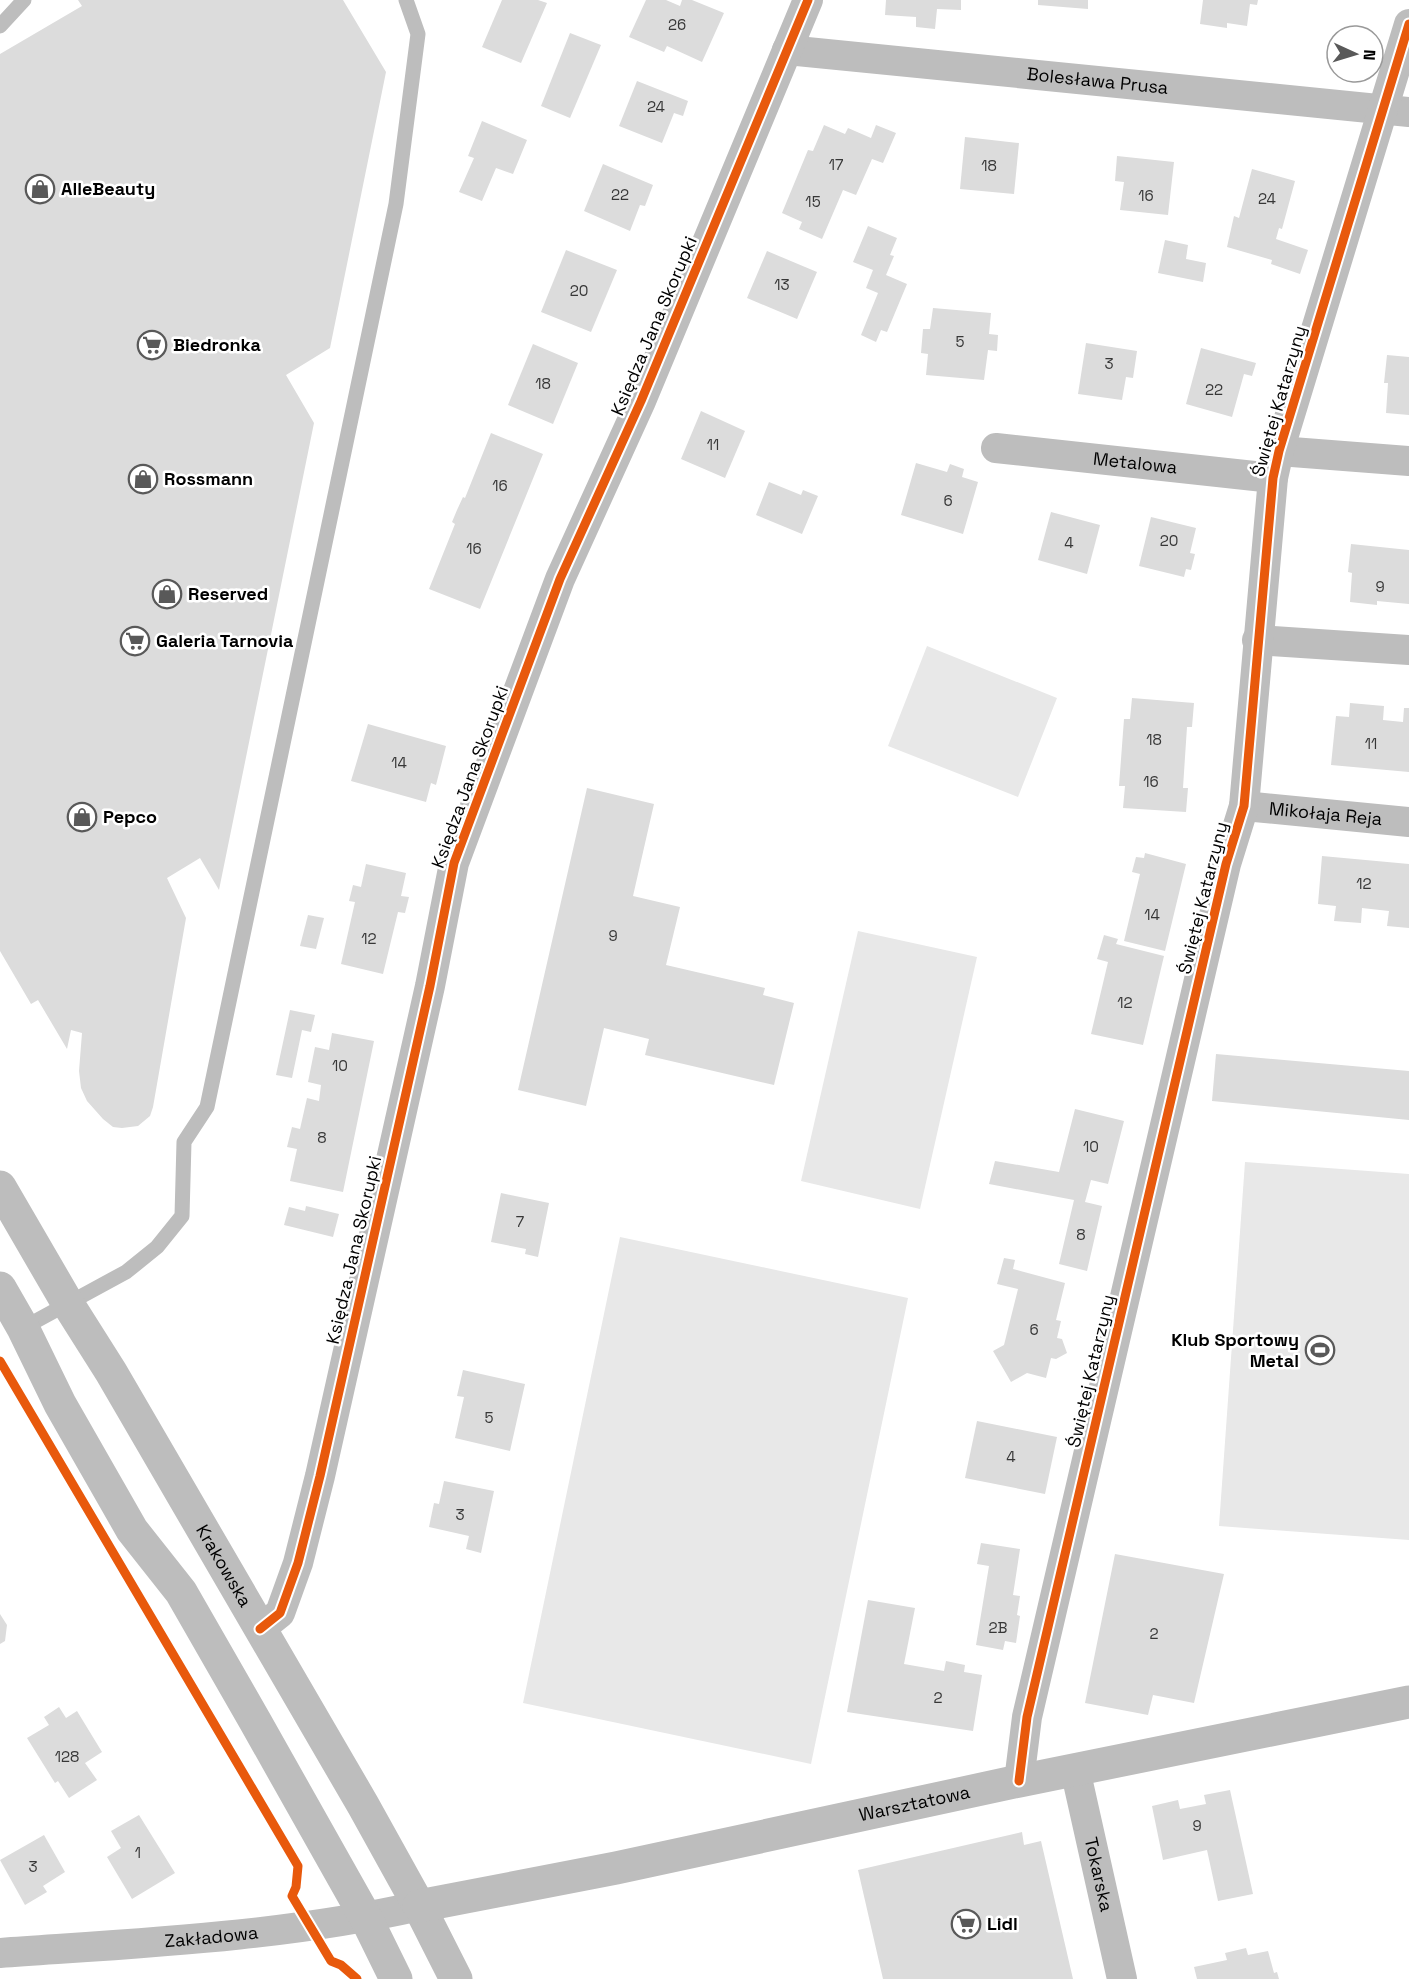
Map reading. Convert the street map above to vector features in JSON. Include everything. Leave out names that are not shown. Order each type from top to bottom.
[{"type":"street","name":"Księdza Jana Skorupki","points":[[260,1629],[280,1613],[298,1563],[427,997],[454,863],[560,579],[641,401],[808,0]]},
{"type":"street","name":"Świętej Katarzyny","points":[[1019,1781],[1027,1716],[1226,864],[1244,806],[1257,640],[1276,465],[1396,111],[1409,24]]},
{"type":"street","name":"Bolesława Prusa","points":[[787,50],[1396,111]]},
{"type":"street","name":"Metalowa","points":[[996,447],[1276,465],[1409,461]]},
{"type":"street","points":[[1257,640],[1409,650]]},
{"type":"street","name":"Mikołaja Reja","points":[[1244,806],[1409,822]]},
{"type":"street","name":"Krakowska","points":[[0,1187],[68,1304],[111,1372],[363,1805],[456,1979]]},
{"type":"street","points":[[0,1288],[23,1328],[60,1404],[132,1530],[181,1592],[366,1918],[396,1979]]},
{"type":"street","name":"Warsztatowa","points":[[419,1906],[616,1868],[1075,1769],[1409,1702]]},
{"type":"street","name":"Tokarska","points":[[1075,1769],[1122,1979]]},
{"type":"street","name":"Zakładowa","points":[[0,1953],[237,1936],[312,1927],[419,1906]]},
{"type":"lane","points":[[0,26],[24,0]]},
{"type":"lane","points":[[23,1328],[134,1266],[158,1247],[182,1216],[184,1142],[207,1107],[396,204],[418,34],[406,0]]},
{"type":"shaded area","points":[[927,646],[1057,698],[1018,797],[888,746]]},
{"type":"shaded area","points":[[858,931],[977,957],[920,1209],[801,1181]]},
{"type":"shaded area","name":"Klub Sportowy Metal","points":[[1245,1162],[1409,1174],[1409,1540],[1219,1526]]},
{"type":"shaded area","points":[[620,1237],[908,1298],[811,1764],[523,1703]]},
{"type":"building","name":"Galeria Tarnovia","points":[[78,0],[343,0],[386,72],[330,348],[286,375],[314,423],[219,890],[200,858],[167,878],[186,918],[153,1107],[150,1116],[138,1126],[122,1128],[113,1127],[103,1119],[87,1101],[81,1088],[79,1071],[82,1033],[71,1030],[67,1049],[38,1000],[31,1004],[0,951],[0,54],[82,6]]},
{"type":"building","points":[[502,0],[538,0],[547,3],[521,63],[482,47]]},
{"type":"building","points":[[646,0],[666,0],[680,6],[682,0],[692,0],[724,13],[702,62],[667,46],[664,52],[629,37]]},
{"type":"building","points":[[886,0],[961,0],[961,10],[937,9],[935,29],[916,27],[916,17],[885,15]]},
{"type":"building","points":[[1038,0],[1088,0],[1088,9],[1038,5]]},
{"type":"building","points":[[1203,0],[1258,0],[1257,5],[1250,4],[1247,26],[1227,23],[1227,28],[1200,24]]},
{"type":"building","points":[[570,33],[601,45],[570,118],[541,106]]},
{"type":"building","points":[[637,81],[688,101],[683,116],[674,113],[662,143],[619,126]]},
{"type":"building","points":[[482,121],[527,140],[513,174],[496,168],[482,201],[459,192],[474,158],[468,156]]},
{"type":"building","points":[[824,125],[845,134],[848,128],[871,138],[876,125],[896,133],[883,163],[872,159],[856,195],[843,190],[822,239],[799,229],[802,222],[782,213],[808,150],[813,151]]},
{"type":"building","points":[[965,137],[1019,143],[1014,194],[960,189]]},
{"type":"building","points":[[1117,156],[1174,162],[1168,215],[1120,210],[1124,182],[1115,181]]},
{"type":"building","points":[[603,164],[653,185],[645,206],[640,205],[630,231],[584,211]]},
{"type":"building","points":[[1252,169],[1295,181],[1282,229],[1279,228],[1276,239],[1308,250],[1300,274],[1271,264],[1272,260],[1227,247],[1234,216],[1239,218]]},
{"type":"building","points":[[868,226],[897,238],[890,255],[894,256],[886,275],[907,284],[887,332],[881,330],[876,342],[861,335],[878,293],[866,288],[873,270],[853,262]]},
{"type":"building","points":[[1165,240],[1188,245],[1186,259],[1206,263],[1203,282],[1158,273]]},
{"type":"building","points":[[566,250],[617,270],[591,332],[541,312]]},
{"type":"building","points":[[767,251],[817,272],[797,319],[747,298]]},
{"type":"building","points":[[933,308],[991,313],[989,334],[998,335],[997,351],[988,350],[984,380],[926,375],[928,354],[921,353],[923,329],[930,329]]},
{"type":"building","points":[[1086,343],[1137,351],[1133,378],[1126,377],[1122,400],[1078,394]]},
{"type":"building","points":[[533,344],[578,363],[553,424],[508,405]]},
{"type":"building","points":[[1201,348],[1256,363],[1252,376],[1244,374],[1232,417],[1186,404]]},
{"type":"building","points":[[1387,355],[1409,357],[1409,415],[1386,413],[1388,383],[1384,383]]},
{"type":"building","points":[[701,411],[745,431],[725,478],[681,459]]},
{"type":"building","points":[[491,433],[543,454],[480,609],[429,589],[455,524],[452,522],[463,497],[465,498]]},
{"type":"building","points":[[916,463],[947,472],[950,464],[964,469],[962,477],[978,482],[963,534],[901,515]]},
{"type":"building","points":[[769,482],[801,495],[803,490],[818,496],[802,534],[756,515]]},
{"type":"building","points":[[1051,512],[1100,525],[1087,574],[1038,560]]},
{"type":"building","points":[[1151,517],[1196,528],[1190,553],[1195,554],[1191,570],[1186,569],[1184,577],[1139,566]]},
{"type":"building","points":[[1351,544],[1409,550],[1409,604],[1377,601],[1377,605],[1350,602],[1352,573],[1348,572]]},
{"type":"building","points":[[1132,698],[1194,703],[1192,727],[1187,727],[1183,788],[1188,788],[1186,812],[1123,808],[1125,786],[1119,786],[1124,719],[1130,719]]},
{"type":"building","points":[[1350,703],[1384,706],[1383,720],[1403,722],[1404,708],[1409,708],[1409,772],[1331,765],[1336,716],[1349,717]]},
{"type":"building","points":[[368,724],[446,746],[436,785],[431,783],[426,802],[351,781]]},
{"type":"building","points":[[587,788],[654,804],[633,896],[680,907],[666,965],[765,988],[763,995],[794,1003],[774,1085],[645,1055],[649,1039],[604,1028],[586,1106],[518,1090]]},
{"type":"building","points":[[1145,853],[1186,864],[1165,951],[1124,941],[1140,874],[1132,872],[1136,857],[1144,858]]},
{"type":"building","points":[[1322,856],[1409,864],[1409,928],[1387,926],[1389,911],[1362,908],[1361,923],[1334,921],[1336,906],[1318,904]]},
{"type":"building","points":[[366,864],[406,873],[401,896],[409,897],[405,913],[398,912],[383,974],[341,964],[355,902],[349,901],[353,885],[361,887]]},
{"type":"building","points":[[308,915],[324,918],[316,949],[300,946]]},
{"type":"building","points":[[1104,935],[1118,939],[1116,944],[1164,956],[1143,1045],[1091,1034],[1108,962],[1097,959]]},
{"type":"building","points":[[290,1010],[315,1015],[311,1032],[302,1030],[292,1078],[276,1075]]},
{"type":"building","points":[[332,1033],[374,1041],[343,1192],[290,1181],[297,1149],[287,1147],[292,1127],[300,1129],[307,1098],[319,1101],[321,1085],[308,1082],[315,1047],[329,1050]]},
{"type":"building","points":[[1216,1054],[1409,1071],[1409,1120],[1212,1101]]},
{"type":"building","points":[[1075,1109],[1124,1121],[1108,1184],[1091,1180],[1085,1202],[1102,1206],[1087,1271],[1059,1264],[1074,1200],[989,1184],[995,1161],[1059,1172]]},
{"type":"building","points":[[501,1193],[549,1203],[538,1257],[525,1254],[526,1249],[491,1242]]},
{"type":"building","points":[[306,1206],[339,1214],[333,1237],[284,1225],[289,1207],[305,1211]]},
{"type":"building","points":[[1004,1258],[1015,1260],[1013,1269],[1065,1283],[1056,1320],[1061,1321],[1057,1338],[1062,1339],[1067,1353],[1056,1359],[1051,1358],[1046,1378],[1027,1373],[1011,1382],[993,1351],[1004,1345],[1018,1289],[997,1284]]},
{"type":"building","points":[[463,1370],[525,1384],[510,1451],[455,1438],[464,1397],[457,1396]]},
{"type":"building","points":[[977,1421],[1057,1437],[1045,1494],[965,1478]]},
{"type":"building","points":[[444,1481],[494,1491],[481,1553],[466,1549],[469,1536],[429,1527],[434,1503],[439,1504]]},
{"type":"building","points":[[981,1543],[1020,1549],[1013,1595],[1020,1596],[1016,1643],[1005,1641],[1003,1650],[976,1645],[989,1566],[977,1564]]},
{"type":"building","points":[[1115,1554],[1224,1574],[1194,1703],[1153,1695],[1148,1715],[1085,1703]]},
{"type":"building","points":[[868,1600],[915,1608],[904,1664],[944,1671],[946,1661],[965,1665],[964,1672],[982,1675],[973,1731],[847,1712]]},
{"type":"building","points":[[0,1614],[7,1625],[5,1641],[0,1644]]},
{"type":"building","points":[[59,1707],[66,1718],[77,1711],[102,1752],[85,1763],[97,1780],[69,1798],[58,1781],[55,1783],[27,1738],[49,1725],[44,1717]]},
{"type":"building","points":[[1230,1790],[1253,1894],[1218,1901],[1207,1850],[1163,1860],[1152,1806],[1178,1800],[1180,1809],[1206,1804],[1204,1795]]},
{"type":"building","points":[[139,1815],[175,1873],[132,1899],[107,1857],[121,1848],[111,1831]]},
{"type":"building","name":"Lidl","points":[[1022,1832],[1024,1845],[1041,1841],[1073,1979],[883,1979],[858,1870]]},
{"type":"building","points":[[44,1835],[65,1872],[43,1886],[47,1892],[25,1905],[0,1860]]},
{"type":"building","points":[[1246,1948],[1248,1955],[1268,1951],[1274,1973],[1277,1972],[1279,1979],[1197,1979],[1194,1967],[1227,1960],[1225,1953]]},
{"type":"cycle path","points":[[260,1629],[280,1613],[298,1563],[320,1476],[430,986],[454,863],[560,579],[641,401],[808,0]]},
{"type":"cycle path","points":[[1019,1781],[1027,1717],[1226,864],[1244,806],[1273,478],[1279,451],[1409,24]]},
{"type":"cycle path","points":[[0,1361],[298,1866],[296,1887],[292,1896],[331,1961],[341,1965],[357,1979]]},
{"type":"place","name":"AlleBeauty","points":[[40,189]]},
{"type":"place","name":"Biedronka","points":[[152,345]]},
{"type":"place","name":"Rossmann","points":[[143,479]]},
{"type":"place","name":"Reserved","points":[[167,594]]},
{"type":"place","name":"Galeria Tarnovia","points":[[135,641]]},
{"type":"place","name":"Pepco","points":[[82,817]]},
{"type":"place","name":"Klub Sportowy Metal","points":[[1320,1350]]},
{"type":"place","name":"Lidl","points":[[966,1924]]}]
